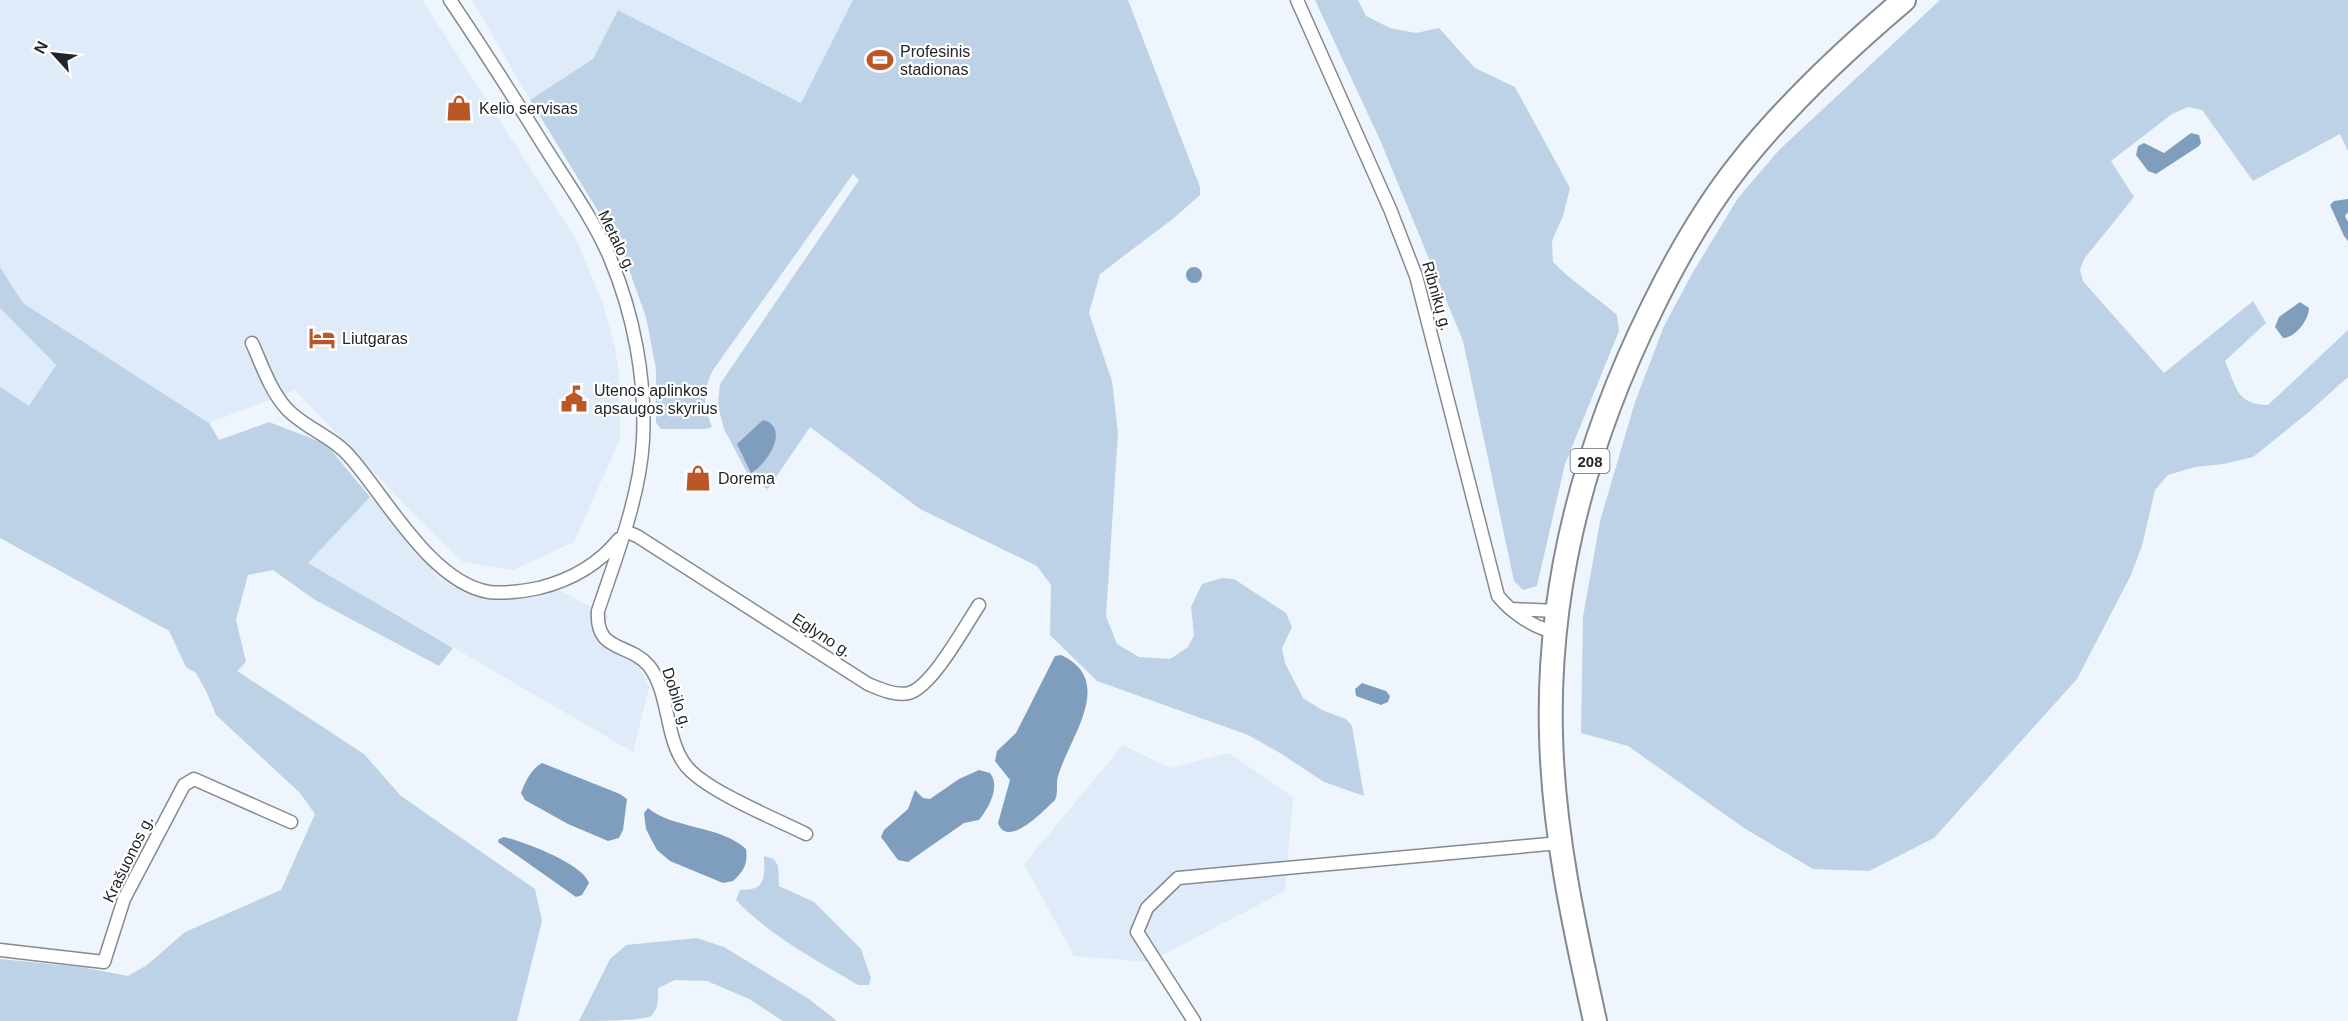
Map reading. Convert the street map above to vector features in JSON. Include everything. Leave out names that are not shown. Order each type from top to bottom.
[{"type":"highway","name":"208","points":[[1595,1021],[1560,843],[1551,734],[1555,621],[1564,563],[1577,508],[1603,421],[1640,331],[1686,243],[1738,166],[1790,106],[1905,0]]},
{"type":"street","name":"Metalo g.","points":[[450,0],[594,226],[610,256],[621,286],[635,340],[642,383],[642,450],[625,531]]},
{"type":"street","name":"Ribnikų g.","points":[[1298,0],[1390,209],[1416,276],[1497,596],[1542,629],[1555,621]]},
{"type":"street","points":[[252,343],[276,394],[287,409],[350,456],[424,551],[456,579],[489,592],[525,591],[553,584],[584,570],[607,554],[625,531]]},
{"type":"street","name":"Eglyno g.","points":[[625,531],[637,536],[868,684],[890,692],[909,693],[928,681],[979,605]]},
{"type":"street","name":"Dobilo g.","points":[[625,531],[598,611],[597,624],[600,634],[605,640],[644,660],[651,668],[658,684],[679,756],[687,768],[697,777],[732,797],[806,834]]},
{"type":"street","points":[[1512,609],[1555,621]]},
{"type":"street","name":"Krašuonos g.","points":[[0,950],[104,962],[124,899],[184,785],[194,779],[291,822]]},
{"type":"street","points":[[1194,1021],[1137,932],[1147,908],[1178,878],[1560,843]]},
{"type":"shaded area","points":[[0,0],[422,0],[576,239],[603,304],[619,373],[620,439],[574,542],[513,570],[463,562],[419,520],[295,390],[209,423],[23,303],[0,267]]},
{"type":"shaded area","points":[[472,0],[853,0],[801,103],[619,10],[593,59],[530,100]]},
{"type":"shaded area","points":[[853,0],[1128,0],[1200,187],[1200,195],[1174,218],[1100,274],[1089,313],[1112,381],[1118,433],[1106,616],[1117,644],[1139,657],[1170,659],[1188,647],[1194,635],[1191,607],[1202,584],[1222,578],[1234,579],[1286,613],[1292,627],[1282,648],[1285,663],[1303,698],[1322,710],[1346,719],[1352,726],[1364,796],[1324,782],[1248,735],[1097,681],[1050,635],[1051,585],[1037,566],[920,509],[810,427],[768,489],[752,482],[724,429],[718,406],[720,384],[859,180],[853,174],[713,370],[705,392],[712,427],[661,429],[656,423],[656,369],[646,317],[622,250],[530,100],[593,59],[618,10],[801,103]]},
{"type":"shaded area","points":[[1315,0],[1358,0],[1366,16],[1390,28],[1416,33],[1439,28],[1475,68],[1515,87],[1570,188],[1563,216],[1552,241],[1553,262],[1617,315],[1619,331],[1565,464],[1537,586],[1523,590],[1514,581],[1463,341],[1380,140]]},
{"type":"shaded area","points":[[1940,0],[2348,0],[2348,151],[2340,134],[2253,181],[2202,110],[2188,107],[2172,114],[2111,161],[2134,197],[2084,259],[2080,270],[2083,281],[2164,373],[2253,301],[2266,323],[2225,361],[2235,387],[2243,398],[2257,404],[2268,405],[2348,330],[2348,377],[2253,457],[2224,464],[2195,467],[2168,475],[2155,490],[2142,546],[2130,577],[2077,679],[1934,838],[1869,871],[1813,869],[1744,828],[1628,746],[1581,733],[1583,617],[1600,521],[1635,402],[1664,326],[1693,272],[1738,198],[1779,150]]},
{"type":"shaded area","points":[[2191,133],[2199,135],[2201,143],[2199,146],[2156,174],[2148,171],[2136,155],[2138,146],[2144,143],[2164,153]]},
{"type":"shaded area","points":[[2348,199],[2348,212],[2345,216],[2348,222],[2348,241],[2330,205],[2334,201]]},
{"type":"shaded area","points":[[0,267],[23,303],[209,423],[219,440],[269,422],[326,444],[370,497],[308,563],[453,648],[439,666],[315,600],[273,570],[248,575],[236,620],[246,662],[237,671],[364,754],[401,796],[535,889],[542,921],[517,1021],[0,1021],[0,959],[81,967],[128,976],[147,965],[185,932],[281,890],[315,814],[300,793],[216,715],[196,673],[186,667],[169,631],[0,538],[0,387],[29,406],[56,365],[0,308]]},
{"type":"shaded area","points":[[1194,267],[1202,275],[1194,283],[1186,275]]},
{"type":"shaded area","points":[[2300,302],[2309,308],[2307,318],[2296,332],[2283,338],[2275,327],[2279,317]]},
{"type":"shaded area","points":[[0,308],[56,365],[29,407],[0,387]]},
{"type":"shaded area","points":[[763,420],[771,424],[776,438],[764,462],[751,473],[737,444]]},
{"type":"shaded area","points":[[370,497],[439,578],[466,594],[535,598],[559,590],[608,616],[604,629],[619,642],[641,670],[649,687],[633,752],[308,563]]},
{"type":"shaded area","points":[[1061,655],[1077,666],[1085,678],[1088,693],[1080,725],[1058,776],[1055,800],[1018,830],[1010,832],[1003,830],[998,823],[1010,780],[995,761],[997,751],[1016,733],[1055,656]]},
{"type":"shaded area","points":[[1362,683],[1386,691],[1390,696],[1388,702],[1381,705],[1356,696],[1355,689]]},
{"type":"shaded area","points":[[1123,745],[1170,768],[1229,753],[1293,797],[1285,891],[1149,962],[1074,956],[1024,864]]},
{"type":"shaded area","points":[[542,763],[620,794],[627,799],[623,830],[619,838],[608,841],[568,824],[525,800],[521,793],[524,785],[532,772]]},
{"type":"shaded area","points":[[979,770],[990,773],[994,791],[979,820],[964,823],[908,862],[898,860],[881,837],[884,830],[908,809],[915,790],[923,798],[930,799],[959,779]]},
{"type":"shaded area","points":[[648,808],[670,820],[723,835],[735,841],[746,849],[746,863],[742,870],[733,881],[723,883],[670,861],[657,850],[646,829],[644,813]]},
{"type":"shaded area","points":[[504,837],[538,848],[576,868],[589,883],[582,895],[576,897],[498,842]]},
{"type":"shaded area","points":[[764,856],[774,859],[778,866],[779,886],[814,902],[861,949],[871,978],[869,985],[858,985],[794,947],[749,913],[736,900],[740,890],[759,886],[764,874]]},
{"type":"shaded area","points":[[697,938],[724,947],[809,999],[837,1021],[783,1021],[749,999],[707,981],[675,980],[658,988],[657,1007],[651,1016],[628,1020],[579,1021],[610,959],[626,945]]},
{"type":"place","name":"Profesinis stadionas","points":[[880,60]]},
{"type":"place","name":"Kelio servisas","points":[[459,108]]},
{"type":"place","name":"Liutgaras","points":[[322,338]]},
{"type":"place","name":"Utenos aplinkos apsaugos skyrius","points":[[574,399]]},
{"type":"place","name":"Dorema","points":[[698,478]]}]
